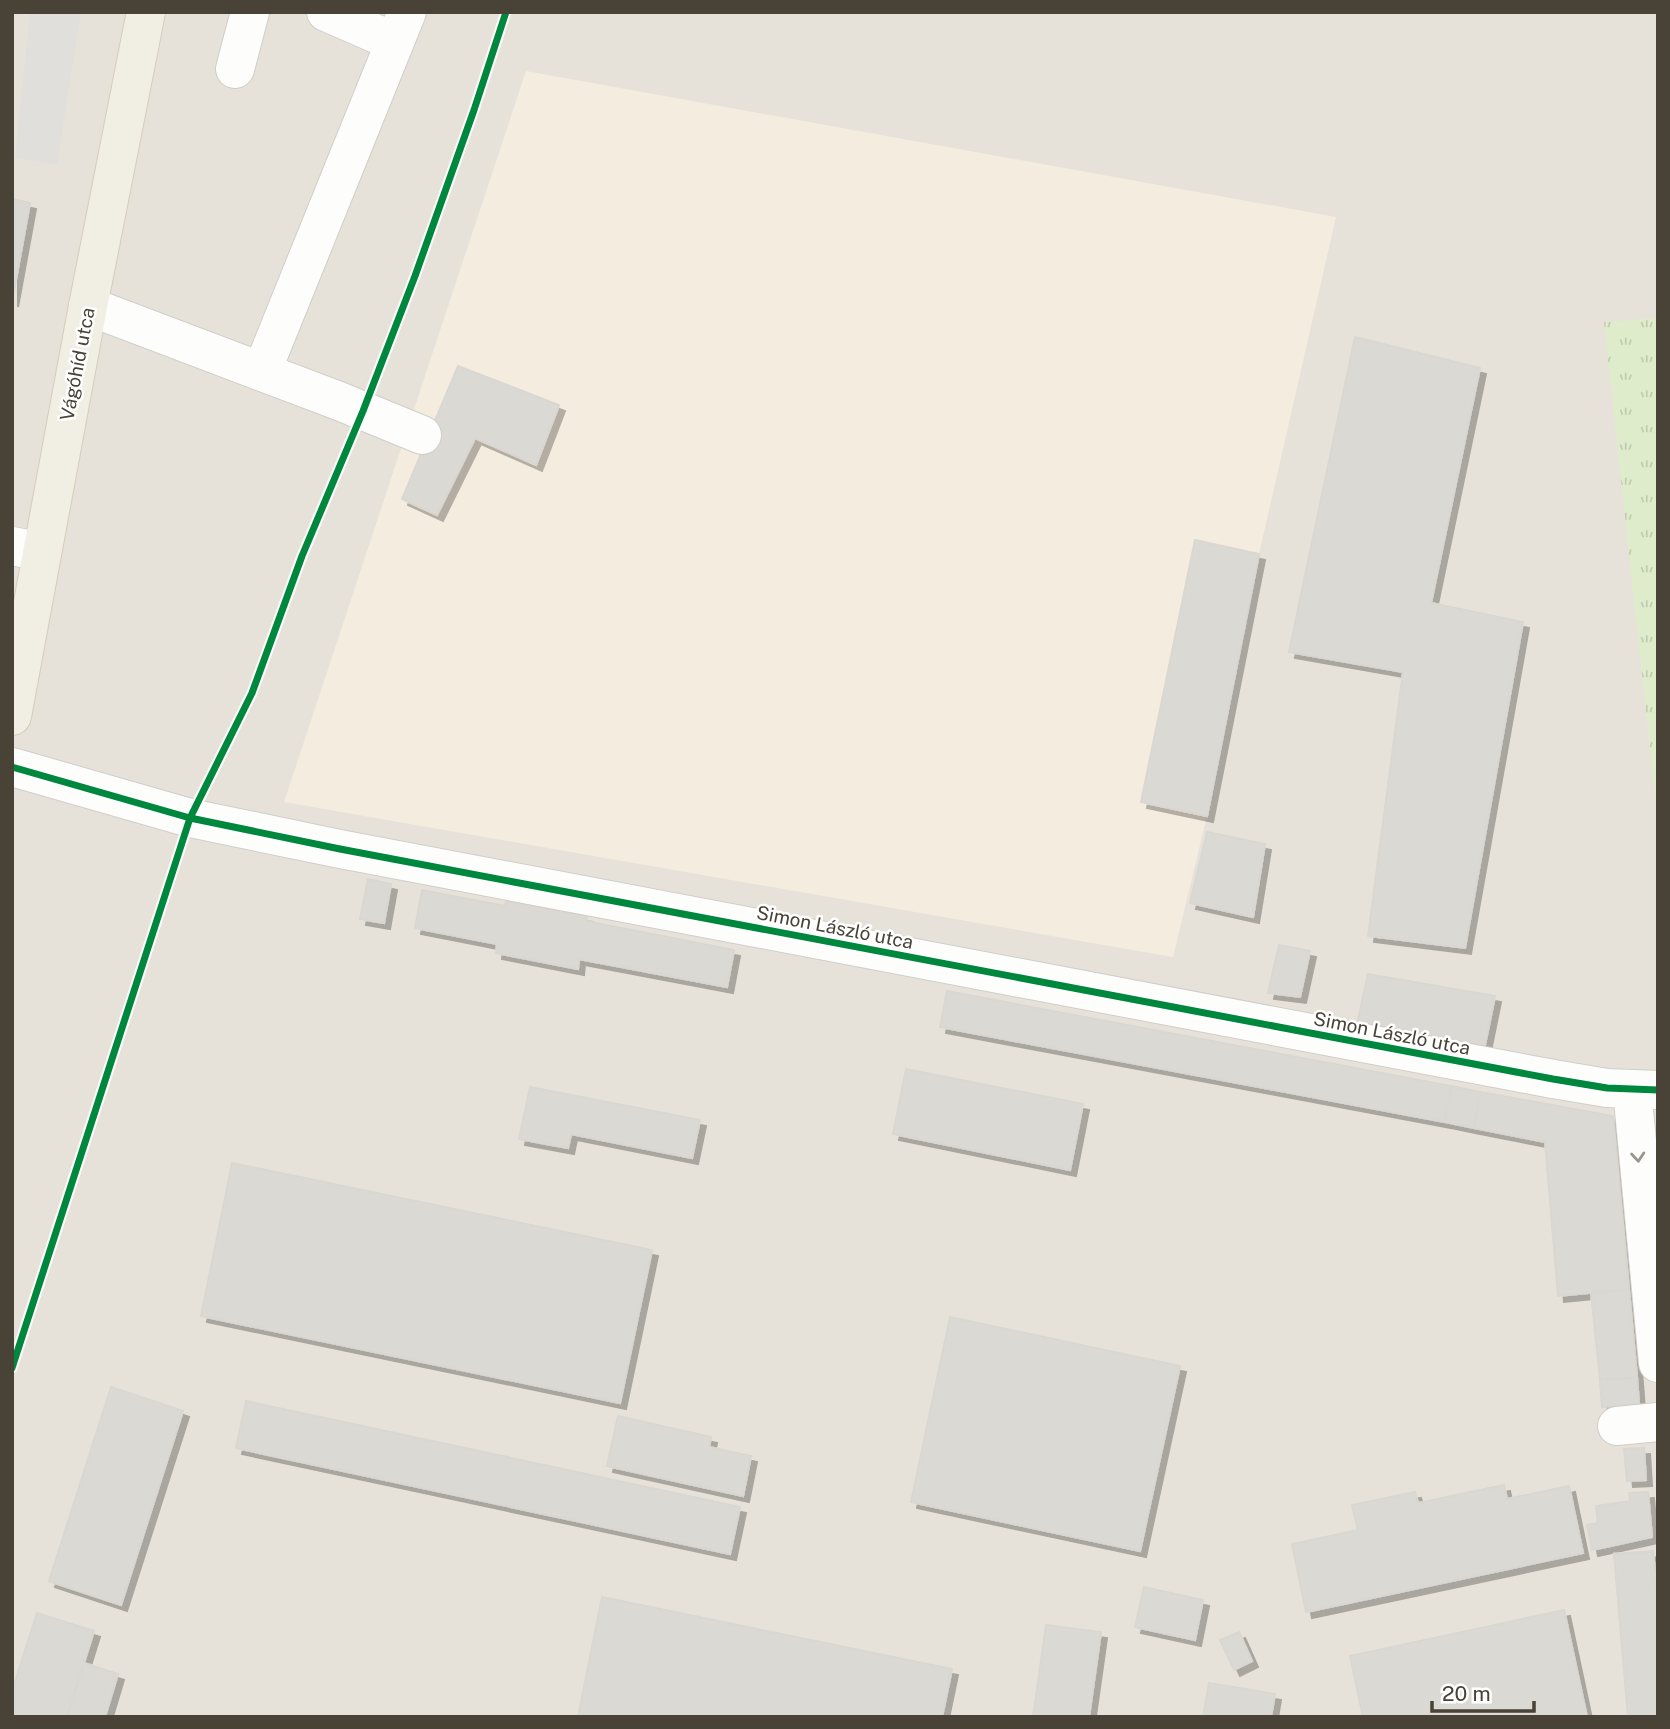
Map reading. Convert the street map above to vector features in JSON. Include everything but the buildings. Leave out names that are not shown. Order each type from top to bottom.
[{"type":"main road","name":"Vágóhíd utca","points":[[12,716],[27,549],[88,306],[146,12]]},
{"type":"street","points":[[235,69],[250,12]]},
{"type":"street","points":[[262,371],[401,27],[326,12]]},
{"type":"street","points":[[88,306],[422,435]]},
{"type":"street","name":"Simon László utca","points":[[12,767],[338,861],[1539,1077],[1607,1088],[1645,1089]]},
{"type":"street","points":[[1645,1089],[1658,1363]]},
{"type":"street","points":[[1618,1426],[1658,1422]]},
{"type":"shaded area","points":[[12,12],[1658,12],[1658,1717],[12,1717]]},
{"type":"shaded area","points":[[30,12],[81,12],[57,165],[15,158]]},
{"type":"shaded area","points":[[526,71],[1336,217],[1259,554],[1207,816],[1173,957],[284,802]]},
{"type":"green space","points":[[1658,318],[1658,824],[1604,322]]},
{"type":"cycle path","points":[[12,1368],[190,818],[252,693],[302,556],[363,411],[415,276],[506,12]]},
{"type":"cycle path","points":[[12,767],[190,818],[340,849],[1553,1079],[1607,1088],[1658,1090]]}]
